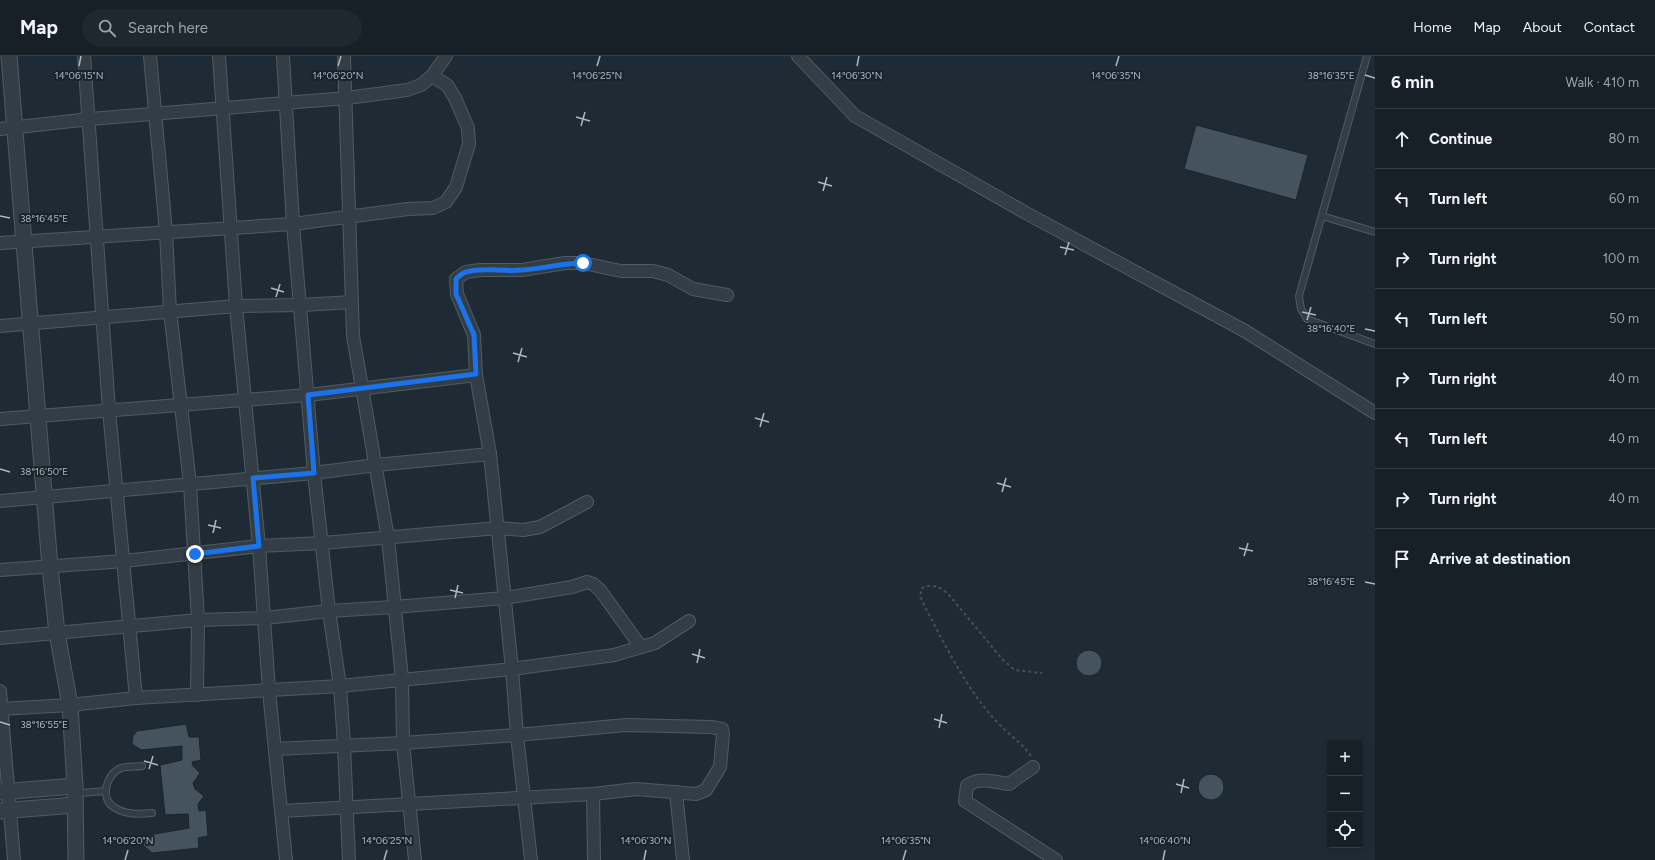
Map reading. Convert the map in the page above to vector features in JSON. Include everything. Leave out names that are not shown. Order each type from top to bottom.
[{"type":"street","points":[[9,56],[7,128],[24,242],[37,417],[57,633],[70,705],[77,794],[76,860]]},
{"type":"street","points":[[84,56],[90,119],[102,317],[131,626],[136,698]]},
{"type":"street","points":[[150,56],[166,232],[170,311],[190,484],[198,620],[197,695]]},
{"type":"street","points":[[219,56],[236,306],[259,546],[269,690],[286,860]]},
{"type":"street","points":[[283,56],[287,102],[293,224],[314,473],[323,543],[329,611],[340,686],[349,860]]},
{"type":"street","points":[[344,56],[347,98],[353,336],[388,538],[402,679],[403,743],[408,803],[415,860]]},
{"type":"street","points":[[7,128],[90,119],[223,110],[287,102],[347,98],[407,90],[421,85],[432,76],[446,56]]},
{"type":"street","points":[[798,56],[855,116],[1026,213],[1244,331],[1375,413]]},
{"type":"street","points":[[0,243],[293,224],[408,209],[433,208],[446,202],[456,187],[469,144],[468,128],[447,85],[432,76]]},
{"type":"street","points":[[531,860],[517,735],[512,669],[490,454],[476,374],[474,335],[456,294],[456,279],[466,272],[480,270],[522,270],[565,263],[583,263],[621,271],[653,271],[668,275],[694,289],[728,295]]},
{"type":"street","points":[[0,326],[31,322],[236,306],[301,306],[352,302]]},
{"type":"street","points":[[0,419],[308,395],[476,374]]},
{"type":"street","points":[[0,501],[44,498],[118,489],[314,473],[376,465],[490,454]]},
{"type":"street","points":[[0,570],[124,561],[259,546],[323,543],[498,528],[523,530],[540,527],[587,502]]},
{"type":"street","points":[[0,638],[198,620],[265,618],[329,611],[505,598],[572,587],[587,582],[593,584],[600,590],[641,647]]},
{"type":"street","points":[[1,709],[70,705],[136,698],[340,686],[512,669],[614,655],[655,643],[689,620]]},
{"type":"street","points":[[0,690],[4,810],[14,860]]},
{"type":"street","points":[[275,748],[403,743],[626,725],[711,727],[722,729],[723,734],[720,767],[706,790],[696,794],[636,789],[593,794],[525,796],[281,811]]},
{"type":"street","points":[[1034,767],[1009,784],[985,780],[972,781],[966,786],[965,801],[1056,860]]},
{"type":"street","points":[[4,792],[77,794]]},
{"type":"street","points":[[676,792],[683,860]]},
{"type":"street","points":[[4,810],[77,794]]},
{"type":"street","points":[[593,794],[594,860]]},
{"type":"lane","points":[[1367,56],[1299,296],[1300,309],[1307,319],[1321,326],[1375,344]]},
{"type":"lane","points":[[1322,216],[1375,232]]},
{"type":"lane","points":[[142,766],[122,768],[111,776],[107,782],[106,791],[108,801],[115,808],[131,814],[152,813]]},
{"type":"lane","points":[[77,794],[106,791]]},
{"type":"path","points":[[1034,767],[1031,757],[1025,747],[996,721],[963,677],[925,607],[920,596],[922,588],[930,584],[940,587],[949,595],[1003,660],[1015,670],[1042,673]]},
{"type":"building","points":[[1196,125],[1308,155],[1296,200],[1184,169]]},
{"type":"building","points":[[1089,650],[1098,654],[1102,663],[1098,672],[1089,676],[1080,672],[1076,663],[1080,654]]},
{"type":"building","points":[[186,724],[189,737],[199,737],[201,760],[192,762],[193,766],[200,773],[193,783],[195,789],[204,796],[198,804],[199,811],[206,810],[208,836],[198,838],[199,848],[152,853],[143,845],[144,839],[149,835],[189,828],[188,814],[165,815],[160,765],[182,760],[182,746],[141,750],[132,744],[133,736],[137,731]]},
{"type":"building","points":[[1211,774],[1220,778],[1224,787],[1220,796],[1211,800],[1202,796],[1198,787],[1202,778]]},
{"type":"route","points":[[195,554],[259,546],[253,478],[314,473],[308,395],[476,374],[474,335],[456,294],[456,279],[460,276],[466,272],[480,270],[522,270],[565,263],[583,263]]}]
